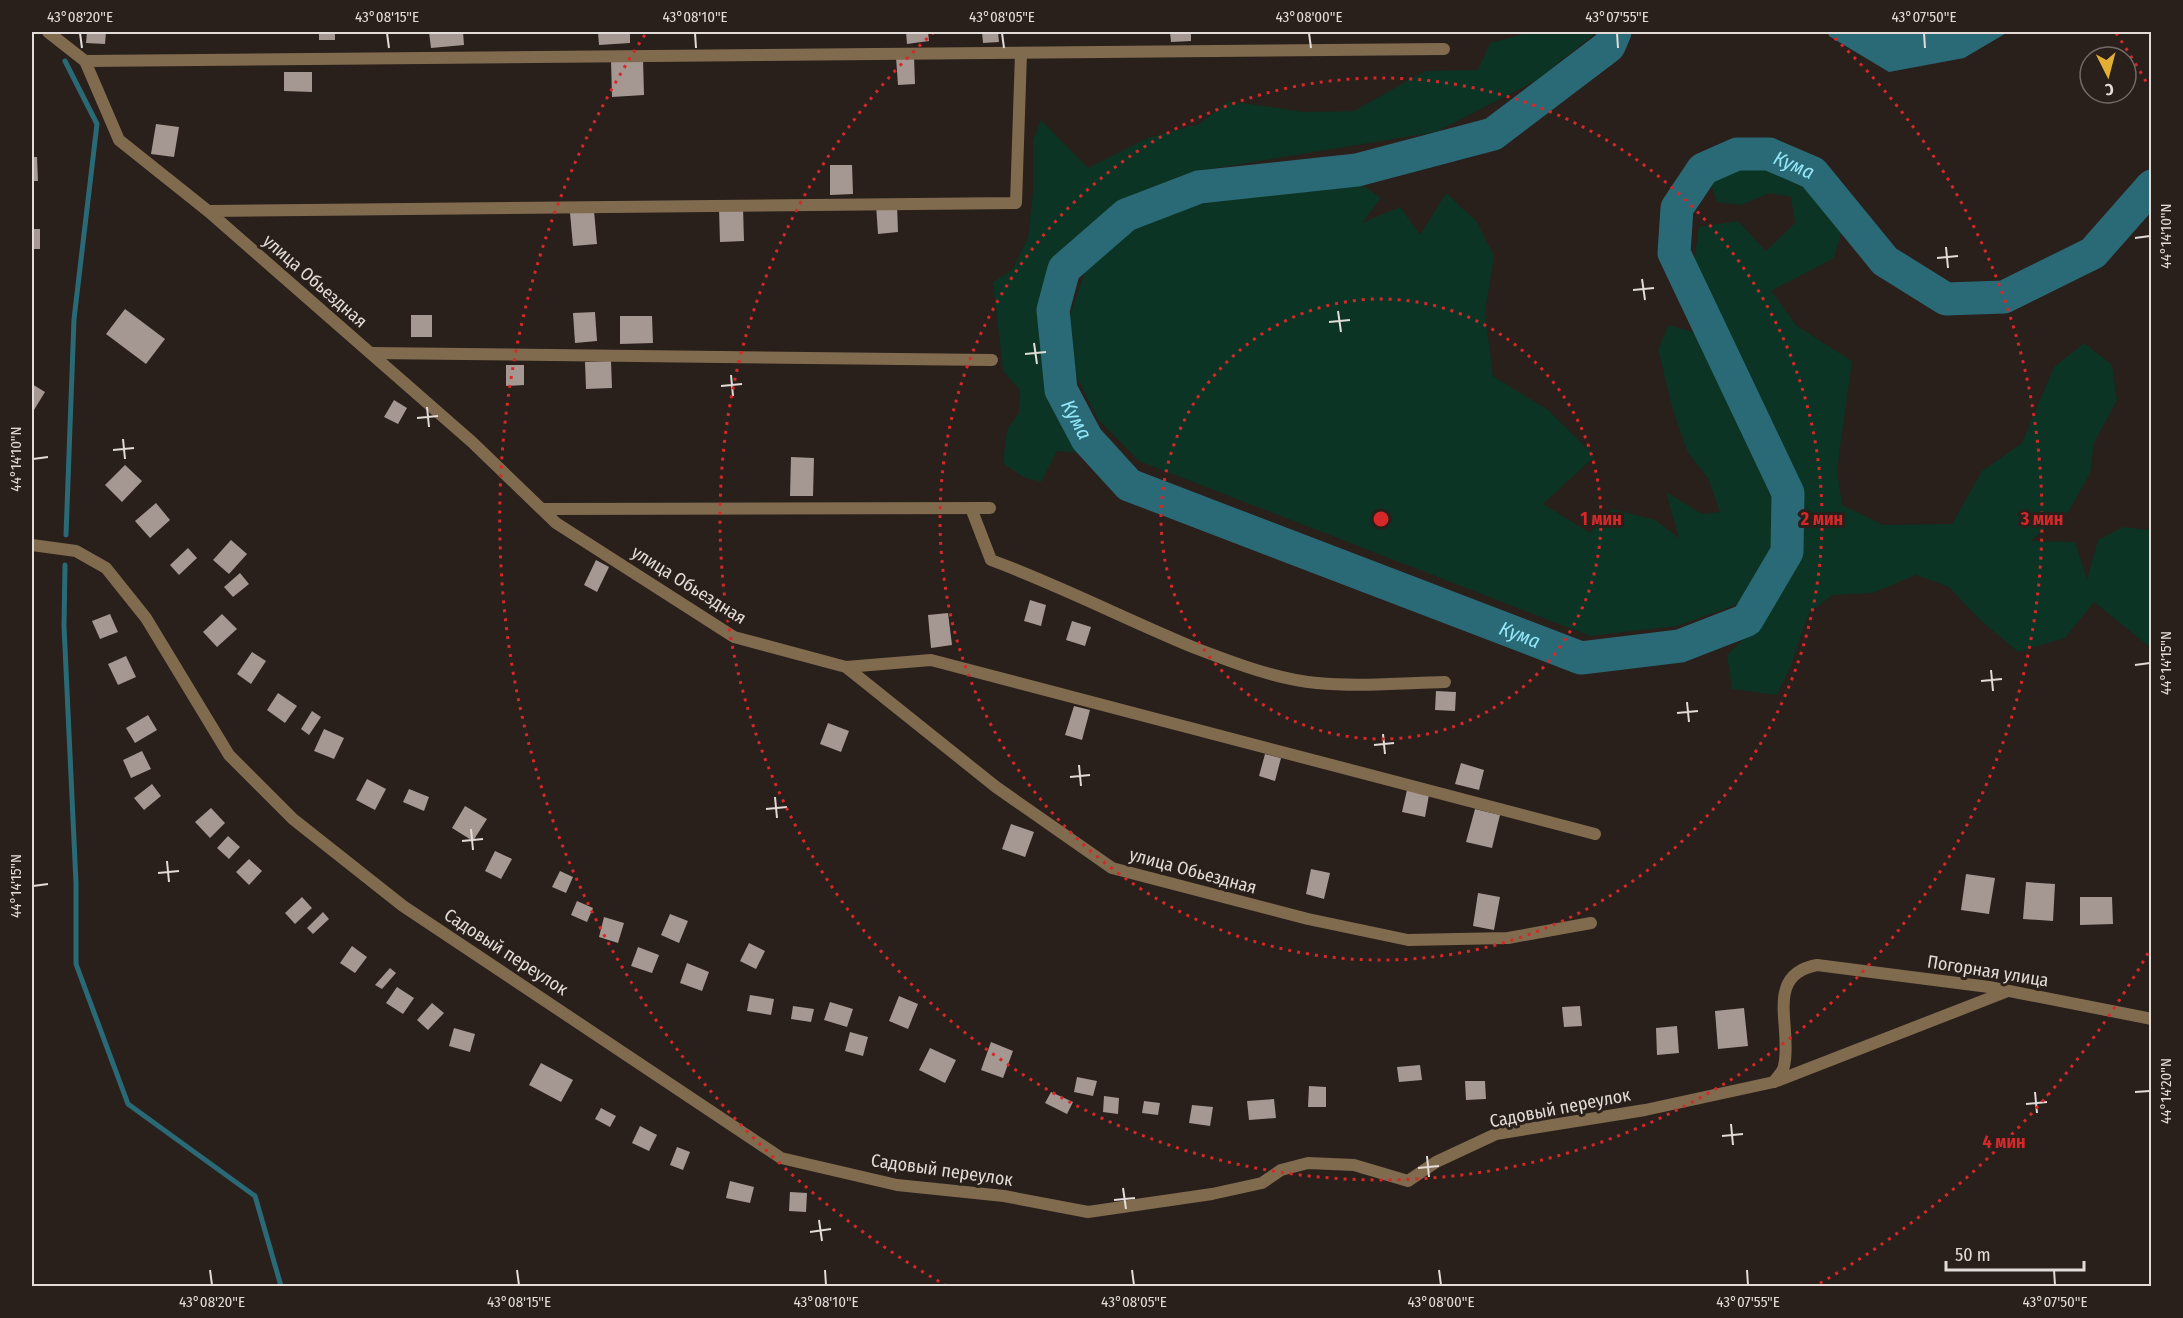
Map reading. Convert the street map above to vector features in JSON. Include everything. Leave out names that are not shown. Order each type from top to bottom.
[{"type":"street","name":"улица Обьездная","points":[[48,32],[85,61],[119,140],[208,212],[371,353],[472,442],[556,523],[734,637],[846,667],[996,787],[1112,868],[1308,919],[1408,940],[1508,938],[1591,923]]},
{"type":"street","points":[[85,61],[1443,49]]},
{"type":"street","points":[[208,212],[1016,203],[1021,53]]},
{"type":"street","points":[[371,353],[992,360]]},
{"type":"street","points":[[971,508],[991,560],[1216,656],[1268,673],[1317,683],[1444,682]]},
{"type":"street","points":[[542,509],[990,508]]},
{"type":"street","name":"Садовый переулок","points":[[32,545],[76,551],[106,568],[146,618],[229,756],[293,819],[403,906],[781,1158],[897,1185],[1004,1196],[1088,1212],[1212,1194],[1262,1183],[1281,1170],[1308,1163],[1354,1165],[1408,1181],[1436,1162],[1496,1134],[1645,1110],[1774,1082],[2008,991]]},
{"type":"street","points":[[846,667],[931,660],[1595,834]]},
{"type":"street","name":"Погорная улица","points":[[1774,1082],[1784,1068],[1784,990],[1792,975],[1802,968],[1817,965],[2008,991],[2151,1019]]},
{"type":"green space","points":[[1597,32],[1537,80],[1436,132],[1205,170],[1120,207],[1056,266],[1044,308],[1053,398],[1066,432],[1080,453],[1057,451],[1041,482],[1023,477],[1003,463],[1007,430],[1019,413],[1020,390],[1003,371],[993,282],[1012,270],[1028,238],[1033,191],[1033,140],[1041,120],[1088,168],[1148,138],[1199,124],[1229,101],[1304,112],[1354,111],[1425,71],[1478,70],[1490,43],[1527,33]]},
{"type":"green space","points":[[1764,163],[1809,182],[1843,227],[1834,258],[1771,291],[1797,326],[1852,361],[1837,470],[1842,505],[1883,525],[1952,524],[1982,471],[2022,443],[2054,367],[2084,343],[2112,365],[2117,400],[2094,443],[2090,473],[2069,511],[2030,541],[2075,542],[2087,579],[2098,540],[2123,527],[2150,530],[2151,648],[2094,602],[2065,638],[2018,652],[1978,618],[1949,587],[1916,575],[1872,593],[1833,595],[1809,612],[1791,665],[1777,695],[1732,689],[1727,655],[1756,627],[1803,557],[1803,494],[1694,261],[1699,227],[1738,221],[1766,251],[1795,223],[1791,197],[1770,193],[1741,205],[1717,202],[1711,184],[1737,167]]},
{"type":"green space","points":[[1354,179],[1381,198],[1362,223],[1400,207],[1420,235],[1446,193],[1477,222],[1494,256],[1485,313],[1493,376],[1548,410],[1595,456],[1543,504],[1590,533],[1612,509],[1655,520],[1679,538],[1666,492],[1702,514],[1720,512],[1708,478],[1688,453],[1673,411],[1658,349],[1669,325],[1696,333],[1772,491],[1771,549],[1738,604],[1677,626],[1590,636],[1139,461],[1098,419],[1070,364],[1070,315],[1085,272],[1127,230],[1200,204]]},
{"type":"water","points":[[1828,32],[2008,32],[1964,58],[1889,72],[1829,36]]},
{"type":"building","points":[[87,32],[106,32],[105,44],[86,43]]},
{"type":"building","points":[[319,32],[335,32],[335,40],[319,40]]},
{"type":"building","points":[[429,32],[463,32],[464,45],[431,48]]},
{"type":"building","points":[[598,32],[630,32],[630,43],[599,45]]},
{"type":"building","points":[[906,32],[928,32],[929,41],[907,44]]},
{"type":"building","points":[[982,32],[998,32],[999,42],[983,43]]},
{"type":"building","points":[[1170,32],[1191,32],[1191,41],[1171,42]]},
{"type":"building","points":[[914,56],[915,84],[898,85],[896,57]]},
{"type":"building","points":[[643,59],[644,95],[612,97],[611,60]]},
{"type":"building","points":[[284,72],[312,72],[312,92],[284,91]]},
{"type":"building","points":[[156,124],[179,127],[174,157],[151,154]]},
{"type":"building","points":[[32,157],[37,157],[38,181],[32,181]]},
{"type":"building","points":[[830,165],[852,165],[853,194],[830,195]]},
{"type":"building","points":[[897,204],[898,232],[878,234],[876,205]]},
{"type":"building","points":[[743,207],[744,241],[720,242],[719,208]]},
{"type":"building","points":[[594,211],[597,244],[573,246],[570,213]]},
{"type":"building","points":[[32,229],[40,229],[40,249],[32,249]]},
{"type":"building","points":[[125,309],[165,339],[146,364],[106,334]]},
{"type":"building","points":[[595,312],[597,341],[575,343],[573,313]]},
{"type":"building","points":[[411,315],[432,315],[432,337],[411,337]]},
{"type":"building","points":[[620,316],[652,316],[653,343],[620,344]]},
{"type":"building","points":[[611,361],[612,388],[586,389],[585,362]]},
{"type":"building","points":[[506,365],[524,365],[524,385],[506,386]]},
{"type":"building","points":[[32,384],[45,392],[34,410],[32,409]]},
{"type":"building","points":[[394,400],[407,408],[398,424],[384,417]]},
{"type":"building","points":[[791,457],[814,458],[813,496],[790,496]]},
{"type":"building","points":[[125,465],[142,481],[122,502],[105,485]]},
{"type":"building","points":[[156,503],[170,520],[150,538],[135,521]]},
{"type":"building","points":[[231,540],[247,554],[229,574],[213,560]]},
{"type":"building","points":[[188,548],[197,558],[179,575],[170,565]]},
{"type":"building","points":[[596,560],[609,567],[597,592],[584,585]]},
{"type":"building","points":[[240,573],[249,584],[233,597],[224,587]]},
{"type":"building","points":[[1030,600],[1046,605],[1041,626],[1024,621]]},
{"type":"building","points":[[948,613],[952,645],[931,648],[928,615]]},
{"type":"building","points":[[110,614],[118,632],[100,639],[92,621]]},
{"type":"building","points":[[222,614],[237,629],[217,647],[203,632]]},
{"type":"building","points":[[1072,621],[1091,627],[1085,646],[1066,640]]},
{"type":"building","points":[[252,652],[266,661],[251,684],[237,674]]},
{"type":"building","points":[[126,656],[136,677],[118,685],[108,664]]},
{"type":"building","points":[[1436,691],[1456,692],[1455,711],[1435,710]]},
{"type":"building","points":[[278,693],[297,706],[285,723],[267,710]]},
{"type":"building","points":[[1074,706],[1090,710],[1082,740],[1065,735]]},
{"type":"building","points":[[312,711],[321,717],[309,735],[301,729]]},
{"type":"building","points":[[148,715],[157,730],[135,743],[126,728]]},
{"type":"building","points":[[828,723],[849,731],[841,752],[820,744]]},
{"type":"building","points":[[324,729],[344,738],[334,759],[314,751]]},
{"type":"building","points":[[142,751],[151,769],[131,778],[123,760]]},
{"type":"building","points":[[1265,754],[1281,758],[1275,781],[1259,776]]},
{"type":"building","points":[[1461,763],[1484,770],[1479,790],[1455,784]]},
{"type":"building","points":[[367,779],[386,789],[375,810],[356,800]]},
{"type":"building","points":[[152,784],[161,796],[144,810],[134,798]]},
{"type":"building","points":[[409,789],[429,797],[424,811],[403,802]]},
{"type":"building","points":[[1407,790],[1429,795],[1425,817],[1402,812]]},
{"type":"building","points":[[465,806],[487,819],[473,841],[452,828]]},
{"type":"building","points":[[211,808],[225,823],[210,838],[195,822]]},
{"type":"building","points":[[1475,809],[1500,815],[1492,848],[1466,842]]},
{"type":"building","points":[[1011,824],[1034,832],[1025,857],[1002,849]]},
{"type":"building","points":[[228,836],[240,847],[229,859],[217,848]]},
{"type":"building","points":[[495,851],[512,859],[501,879],[485,871]]},
{"type":"building","points":[[249,859],[262,871],[249,885],[236,872]]},
{"type":"building","points":[[1311,869],[1330,873],[1324,899],[1306,894]]},
{"type":"building","points":[[560,871],[573,877],[566,893],[552,887]]},
{"type":"building","points":[[1966,874],[1995,878],[1989,914],[1961,910]]},
{"type":"building","points":[[2026,882],[2055,884],[2053,921],[2023,919]]},
{"type":"building","points":[[1478,893],[1500,897],[1494,930],[1473,926]]},
{"type":"building","points":[[302,897],[312,908],[295,924],[285,913]]},
{"type":"building","points":[[2080,897],[2112,897],[2113,924],[2080,925]]},
{"type":"building","points":[[577,901],[593,908],[587,922],[571,915]]},
{"type":"building","points":[[323,912],[329,919],[313,934],[307,928]]},
{"type":"building","points":[[670,914],[688,921],[679,943],[661,935]]},
{"type":"building","points":[[604,917],[624,923],[618,943],[599,937]]},
{"type":"building","points":[[749,943],[765,951],[756,969],[740,961]]},
{"type":"building","points":[[352,946],[367,957],[355,973],[340,963]]},
{"type":"building","points":[[638,947],[659,955],[652,973],[631,966]]},
{"type":"building","points":[[687,963],[709,972],[702,991],[680,983]]},
{"type":"building","points":[[390,968],[396,973],[382,989],[375,985]]},
{"type":"building","points":[[397,987],[414,998],[403,1014],[386,1003]]},
{"type":"building","points":[[750,995],[774,999],[771,1015],[747,1011]]},
{"type":"building","points":[[899,996],[918,1004],[908,1029],[889,1021]]},
{"type":"building","points":[[830,1002],[853,1009],[847,1027],[824,1020]]},
{"type":"building","points":[[432,1003],[444,1013],[428,1030],[417,1020]]},
{"type":"building","points":[[793,1006],[814,1009],[811,1022],[791,1019]]},
{"type":"building","points":[[1580,1006],[1582,1026],[1564,1027],[1562,1007]]},
{"type":"building","points":[[1744,1008],[1748,1046],[1718,1049],[1715,1011]]},
{"type":"building","points":[[1677,1026],[1679,1053],[1657,1055],[1656,1028]]},
{"type":"building","points":[[454,1028],[475,1034],[470,1052],[449,1046]]},
{"type":"building","points":[[850,1032],[868,1037],[863,1056],[845,1051]]},
{"type":"building","points":[[991,1042],[1013,1051],[1003,1078],[981,1070]]},
{"type":"building","points":[[930,1048],[956,1060],[945,1083],[919,1070]]},
{"type":"building","points":[[541,1063],[573,1080],[561,1102],[529,1085]]},
{"type":"building","points":[[1420,1065],[1422,1080],[1399,1082],[1397,1067]]},
{"type":"building","points":[[1077,1077],[1097,1081],[1093,1096],[1074,1092]]},
{"type":"building","points":[[1465,1081],[1485,1081],[1486,1099],[1466,1100]]},
{"type":"building","points":[[1309,1086],[1326,1087],[1326,1107],[1308,1107]]},
{"type":"building","points":[[1051,1092],[1073,1102],[1067,1114],[1045,1103]]},
{"type":"building","points":[[1104,1096],[1119,1098],[1118,1114],[1103,1112]]},
{"type":"building","points":[[1274,1099],[1276,1118],[1249,1120],[1247,1101]]},
{"type":"building","points":[[1144,1101],[1160,1103],[1158,1115],[1142,1113]]},
{"type":"building","points":[[1192,1105],[1213,1107],[1210,1126],[1189,1123]]},
{"type":"building","points":[[601,1108],[616,1116],[610,1127],[595,1119]]},
{"type":"building","points":[[640,1126],[657,1135],[649,1151],[632,1143]]},
{"type":"building","points":[[677,1147],[690,1152],[683,1170],[670,1165]]},
{"type":"building","points":[[730,1181],[754,1187],[750,1203],[726,1198]]},
{"type":"building","points":[[790,1192],[807,1193],[806,1212],[789,1211]]},
{"type":"waterway","name":"Кума","points":[[1615,32],[1609,46],[1493,134],[1357,170],[1199,187],[1126,215],[1064,269],[1053,310],[1061,390],[1087,439],[1129,485],[1581,658],[1680,646],[1747,620],[1787,552],[1788,493],[1674,253],[1677,208],[1703,169],[1737,154],[1769,154],[1813,173],[1885,261],[1946,299],[2004,297],[2093,253],[2152,186]]},
{"type":"waterway","points":[[65,61],[97,124],[74,319],[66,535]]},
{"type":"waterway","points":[[65,565],[64,626],[76,883],[76,964],[128,1104],[255,1196],[281,1286]]}]
